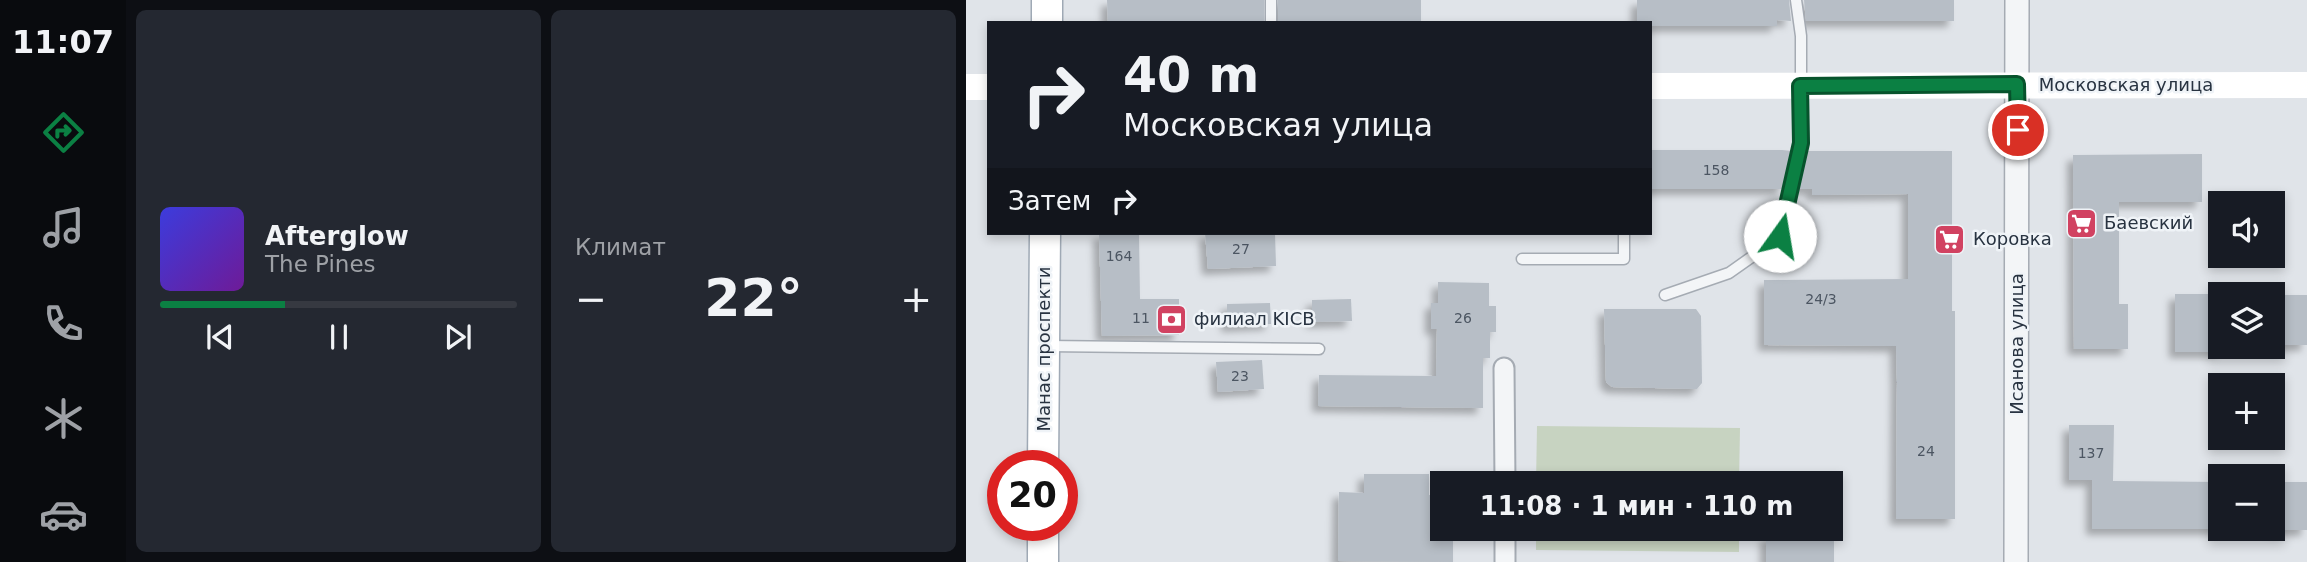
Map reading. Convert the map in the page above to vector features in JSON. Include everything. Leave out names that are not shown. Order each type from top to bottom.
[{"type":"main road","points":[[1047,0],[1047,21]]},
{"type":"main road","name":"Московская улица","points":[[1652,86],[2307,85]]},
{"type":"main road","points":[[966,87],[987,87]]},
{"type":"main road","name":"Манас проспекти","points":[[1043,450],[1045,235]]},
{"type":"main road","points":[[1043,541],[1043,562]]},
{"type":"street","name":"Исанова улица","points":[[2016,562],[2017,0]]},
{"type":"street","points":[[2017,35],[2023,0]]},
{"type":"street","points":[[1504,368],[1504,471]]},
{"type":"street","points":[[1505,541],[1505,562]]},
{"type":"lane","points":[[1271,0],[1271,21]]},
{"type":"lane","points":[[1665,295],[1729,273],[1780,236],[1801,143],[1801,36],[1796,0]]},
{"type":"lane","points":[[1522,259],[1624,260],[1624,235]]},
{"type":"lane","points":[[1044,346],[1319,349]]},
{"type":"green space","points":[[1537,426],[1740,428],[1739,471],[1536,471]]},
{"type":"green space","points":[[1536,541],[1739,541],[1739,552],[1536,550]]},
{"type":"building","points":[[1107,0],[1264,0],[1264,21],[1108,21]]},
{"type":"building","points":[[1278,0],[1421,0],[1421,21],[1278,21]]},
{"type":"building","points":[[1637,0],[1789,0],[1791,21],[1777,20],[1777,26],[1652,26],[1652,21],[1637,21]]},
{"type":"building","points":[[1804,0],[1954,0],[1954,21],[1806,21]]},
{"type":"building","points":[[1652,150],[1792,151],[1783,189],[1652,189]]},
{"type":"building","points":[[1807,151],[1952,151],[1955,519],[1896,519],[1896,346],[1764,345],[1764,280],[1908,279],[1908,194],[1812,195],[1812,189],[1798,189]]},
{"type":"building","points":[[2202,154],[2202,202],[2119,202],[2119,304],[2128,304],[2128,349],[2074,349],[2073,155]]},
{"type":"building","points":[[1099,235],[1139,235],[1140,299],[1179,299],[1179,335],[1102,336]]},
{"type":"building","points":[[1205,235],[1275,235],[1276,266],[1208,269]]},
{"type":"building","points":[[1438,282],[1489,283],[1489,306],[1496,306],[1496,332],[1490,332],[1490,358],[1483,358],[1483,408],[1318,406],[1319,375],[1436,376],[1437,329],[1431,329],[1431,303],[1438,303]]},
{"type":"building","points":[[2175,294],[2208,294],[2208,352],[2175,352]]},
{"type":"building","points":[[2285,295],[2307,295],[2307,345],[2285,345]]},
{"type":"building","points":[[1351,299],[1352,321],[1312,322],[1312,300]]},
{"type":"building","points":[[1270,303],[1271,324],[1227,326],[1227,304]]},
{"type":"building","points":[[1604,309],[1696,309],[1701,316],[1702,383],[1697,389],[1612,387],[1606,382]]},
{"type":"building","points":[[1262,360],[1264,389],[1218,392],[1216,362]]},
{"type":"building","points":[[2069,425],[2114,425],[2113,481],[2208,482],[2208,529],[2092,529],[2092,480],[2069,480]]},
{"type":"building","points":[[1364,474],[1429,474],[1430,541],[1453,541],[1453,562],[1338,561],[1339,492],[1364,493]]},
{"type":"building","points":[[2285,482],[2307,482],[2307,530],[2285,530]]},
{"type":"building","points":[[1766,541],[1834,541],[1834,562],[1766,562]]},
{"type":"place","name":"Баевский","points":[[2081,223]]},
{"type":"place","name":"Коровка","points":[[1950,239]]},
{"type":"place","name":"филиал KICB","points":[[1171,319]]},
{"type":"route","points":[[1780,236],[1801,143],[1800,86],[2017,84],[2018,130]]}]
